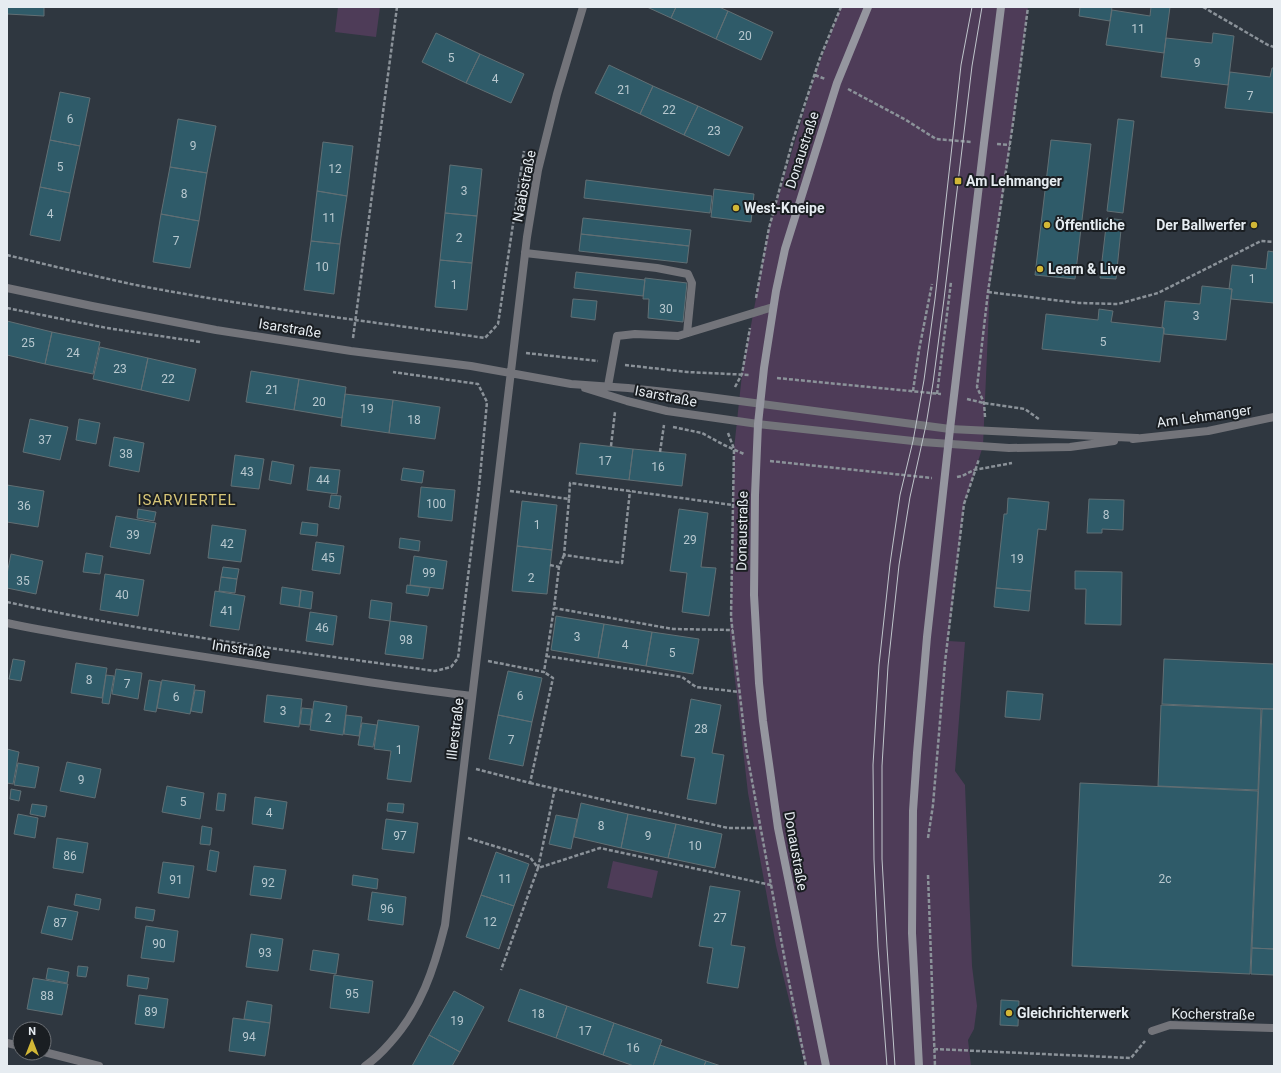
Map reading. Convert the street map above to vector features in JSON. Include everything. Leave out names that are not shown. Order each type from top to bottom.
[{"type":"main road","name":"Donaustraße","points":[[826,1066],[778,828],[763,722],[754,595],[755,494],[758,424],[763,377],[773,307],[785,249],[837,84],[868,7]]},
{"type":"main road","points":[[919,1066],[912,933],[913,811],[927,637],[950,429],[984,143],[1002,7]]},
{"type":"street","name":"Naabstraße","points":[[511,374],[538,170],[557,94],[583,7]]},
{"type":"street","points":[[526,254],[657,268],[688,274],[692,283],[687,333]]},
{"type":"street","name":"Isarstraße","points":[[7,288],[209,328],[351,350],[470,366],[571,384],[608,386],[694,395],[950,429]]},
{"type":"street","points":[[608,386],[617,336],[635,334],[678,336],[773,307]]},
{"type":"street","name":"Illerstraße","points":[[367,1066],[386,1048],[411,1017],[422,997],[432,972],[445,925],[511,374]]},
{"type":"street","name":"Isarstraße","points":[[571,384],[627,401],[667,411],[758,424],[949,444]]},
{"type":"street","name":"Am Lehmanger","points":[[949,444],[1009,448],[1070,447],[1137,438],[1208,431],[1274,418]]},
{"type":"street","name":"Am Lehmanger","points":[[950,429],[1137,438]]},
{"type":"street","name":"Innstraße","points":[[7,623],[144,648],[425,691],[472,696]]},
{"type":"street","name":"Kocherstraße","points":[[1152,1031],[1170,1025],[1274,1028]]},
{"type":"street","points":[[52,1054],[99,1066]]},
{"type":"path","points":[[351,350],[397,7]]},
{"type":"path","points":[[985,431],[984,403],[978,386],[988,292],[1010,145],[1028,7]]},
{"type":"path","points":[[1203,7],[1268,45],[1274,46]]},
{"type":"path","points":[[815,75],[837,84],[906,120],[936,139],[1010,145]]},
{"type":"path","points":[[7,255],[131,284],[301,313],[485,338],[498,324],[524,151]]},
{"type":"path","points":[[988,292],[1079,303],[1118,304],[1158,293],[1261,241],[1274,242]]},
{"type":"path","points":[[937,394],[951,282]]},
{"type":"path","points":[[913,391],[919,350],[932,284]]},
{"type":"path","points":[[7,308],[107,328],[202,343]]},
{"type":"path","points":[[514,351],[687,372],[742,374],[954,395],[984,403],[1025,409],[1059,435]]},
{"type":"path","points":[[7,602],[166,633],[435,671],[451,667],[458,658],[479,487],[487,402],[478,384],[391,371]]},
{"type":"path","points":[[611,446],[615,409]]},
{"type":"path","points":[[660,452],[664,425]]},
{"type":"path","points":[[927,845],[933,805],[945,662],[964,504],[983,446]]},
{"type":"path","points":[[544,672],[560,566],[564,555],[570,483],[733,506]]},
{"type":"path","points":[[497,490],[569,499]]},
{"type":"path","points":[[564,555],[622,563],[630,491]]},
{"type":"path","points":[[550,565],[560,566]]},
{"type":"path","points":[[554,608],[673,629],[733,630]]},
{"type":"path","points":[[546,656],[682,677],[696,687],[740,692]]},
{"type":"path","points":[[477,659],[544,672],[553,678],[530,782]]},
{"type":"path","points":[[464,766],[728,828],[761,828]]},
{"type":"path","points":[[502,970],[538,868],[555,788]]},
{"type":"path","points":[[456,834],[530,857],[538,868]]},
{"type":"path","points":[[538,868],[600,848],[771,885]]},
{"type":"path","points":[[927,868],[935,1066]]},
{"type":"path","points":[[934,1049],[1131,1058],[1152,1031]]},
{"type":"shaded area","points":[[338,7],[380,7],[376,37],[335,32]]},
{"type":"shaded area","points":[[841,7],[1028,7],[990,285],[983,446],[964,504],[948,641],[965,642],[955,771],[965,785],[972,966],[977,1006],[974,1029],[968,1040],[971,1066],[805,1066],[776,946],[748,793],[730,636],[734,449],[742,374],[769,228],[815,75]]},
{"type":"shaded area","points":[[613,861],[658,871],[652,898],[607,888]]},
{"type":"building","points":[[7,7],[44,7],[44,16],[7,14]]},
{"type":"building","points":[[647,7],[676,7],[671,18]]},
{"type":"building","points":[[676,7],[719,7],[728,11],[716,39],[671,18]]},
{"type":"building","points":[[1080,7],[1112,7],[1110,21],[1079,16]]},
{"type":"building","points":[[1151,7],[1170,7],[1164,53],[1106,45],[1112,10],[1150,16]]},
{"type":"building","points":[[728,11],[773,32],[761,60],[716,39]]},
{"type":"building","points":[[436,33],[480,54],[466,83],[422,62]]},
{"type":"building","points":[[1213,33],[1234,36],[1228,85],[1161,77],[1166,38],[1212,43]]},
{"type":"building","points":[[480,54],[524,74],[511,103],[466,83]]},
{"type":"building","points":[[609,65],[653,86],[640,114],[595,93]]},
{"type":"building","points":[[1272,68],[1274,68],[1274,113],[1225,108],[1230,72],[1270,77]]},
{"type":"building","points":[[653,86],[698,106],[684,135],[640,114]]},
{"type":"building","points":[[60,92],[90,98],[80,146],[50,140]]},
{"type":"building","points":[[698,106],[743,127],[729,156],[684,135]]},
{"type":"building","points":[[178,119],[216,126],[207,173],[170,167]]},
{"type":"building","points":[[1118,119],[1134,121],[1123,213],[1107,211]]},
{"type":"building","points":[[50,140],[80,146],[70,193],[40,187]]},
{"type":"building","points":[[1051,140],[1091,144],[1075,279],[1035,275]]},
{"type":"building","points":[[323,142],[353,146],[347,196],[317,191]]},
{"type":"building","points":[[450,165],[482,169],[477,216],[445,213]]},
{"type":"building","points":[[170,167],[207,173],[199,221],[161,214]]},
{"type":"building","points":[[586,180],[712,196],[710,213],[584,198]]},
{"type":"building","points":[[40,187],[70,193],[60,241],[30,235]]},
{"type":"building","points":[[714,189],[754,194],[751,222],[711,217]]},
{"type":"building","points":[[317,191],[347,196],[340,244],[311,241]]},
{"type":"building","points":[[445,213],[477,216],[472,263],[440,260]]},
{"type":"building","points":[[161,214],[199,221],[190,268],[153,262]]},
{"type":"building","points":[[583,218],[691,230],[689,246],[581,234]]},
{"type":"building","points":[[1107,218],[1122,220],[1116,279],[1100,278]]},
{"type":"building","points":[[581,234],[689,246],[687,263],[579,251]]},
{"type":"building","points":[[311,241],[340,244],[334,294],[304,290]]},
{"type":"building","points":[[1268,251],[1274,252],[1274,303],[1231,299],[1232,289],[1229,289],[1232,265],[1266,269]]},
{"type":"building","points":[[440,260],[472,263],[467,310],[435,307]]},
{"type":"building","points":[[576,272],[645,280],[643,296],[574,288]]},
{"type":"building","points":[[645,278],[687,283],[683,322],[648,318],[649,299],[643,299]]},
{"type":"building","points":[[1202,286],[1232,289],[1226,340],[1164,334],[1164,328],[1162,327],[1165,301],[1200,304]]},
{"type":"building","points":[[573,299],[597,301],[595,320],[571,317]]},
{"type":"building","points":[[1099,309],[1113,311],[1111,322],[1164,328],[1160,362],[1042,349],[1046,314],[1098,320]]},
{"type":"building","points":[[7,321],[52,332],[45,364],[7,355]]},
{"type":"building","points":[[52,332],[100,342],[93,374],[45,364]]},
{"type":"building","points":[[100,347],[148,358],[141,390],[93,379]]},
{"type":"building","points":[[148,358],[196,369],[189,401],[141,390]]},
{"type":"building","points":[[251,371],[299,379],[294,410],[246,402]]},
{"type":"building","points":[[299,379],[346,387],[342,418],[294,410]]},
{"type":"building","points":[[345,394],[393,400],[389,433],[341,426]]},
{"type":"building","points":[[393,400],[440,407],[435,439],[389,433]]},
{"type":"building","points":[[30,419],[68,427],[60,460],[23,452]]},
{"type":"building","points":[[79,419],[100,423],[96,444],[76,440]]},
{"type":"building","points":[[114,437],[144,443],[139,472],[109,466]]},
{"type":"building","points":[[580,443],[633,449],[629,480],[576,474]]},
{"type":"building","points":[[633,449],[686,454],[682,486],[629,480]]},
{"type":"building","points":[[235,455],[264,459],[259,489],[231,486]]},
{"type":"building","points":[[272,461],[294,465],[291,484],[269,480]]},
{"type":"building","points":[[310,467],[340,470],[337,494],[307,490]]},
{"type":"building","points":[[403,468],[424,471],[422,483],[401,480]]},
{"type":"building","points":[[7,485],[44,491],[38,527],[7,522]]},
{"type":"building","points":[[421,487],[455,490],[452,521],[418,517]]},
{"type":"building","points":[[331,495],[341,496],[339,509],[329,507]]},
{"type":"building","points":[[1008,498],[1049,502],[1046,530],[1038,529],[1031,591],[996,588],[1004,514],[1007,514]]},
{"type":"building","points":[[1089,499],[1124,500],[1123,530],[1102,529],[1102,533],[1087,533]]},
{"type":"building","points":[[522,501],[557,505],[552,550],[517,546]]},
{"type":"building","points":[[138,509],[156,512],[154,521],[137,518]]},
{"type":"building","points":[[679,509],[708,513],[701,567],[716,568],[709,616],[682,612],[687,573],[670,571]]},
{"type":"building","points":[[116,516],[156,523],[150,554],[110,547]]},
{"type":"building","points":[[302,522],[318,524],[317,536],[300,534]]},
{"type":"building","points":[[212,525],[246,530],[241,562],[208,558]]},
{"type":"building","points":[[400,538],[420,541],[419,551],[399,548]]},
{"type":"building","points":[[316,542],[344,546],[340,574],[312,570]]},
{"type":"building","points":[[517,546],[552,550],[547,594],[512,591]]},
{"type":"building","points":[[86,553],[103,556],[100,574],[83,572]]},
{"type":"building","points":[[11,554],[43,561],[36,594],[7,588],[7,574]]},
{"type":"building","points":[[414,556],[447,561],[443,589],[410,585]]},
{"type":"building","points":[[223,567],[239,569],[237,579],[221,577]]},
{"type":"building","points":[[1075,571],[1122,572],[1121,625],[1085,624],[1086,589],[1075,589]]},
{"type":"building","points":[[105,574],[144,580],[138,616],[100,610]]},
{"type":"building","points":[[221,577],[237,579],[235,593],[219,591]]},
{"type":"building","points":[[407,585],[430,588],[428,596],[406,593]]},
{"type":"building","points":[[282,587],[301,590],[299,607],[280,604]]},
{"type":"building","points":[[996,588],[1031,591],[1029,611],[994,607]]},
{"type":"building","points":[[301,590],[313,592],[311,609],[299,607]]},
{"type":"building","points":[[215,591],[245,596],[239,630],[210,626]]},
{"type":"building","points":[[371,600],[392,603],[390,621],[369,618]]},
{"type":"building","points":[[310,612],[337,616],[333,645],[306,641]]},
{"type":"building","points":[[556,616],[604,624],[598,658],[551,650]]},
{"type":"building","points":[[390,621],[427,626],[423,659],[385,654]]},
{"type":"building","points":[[604,624],[652,632],[646,666],[598,658]]},
{"type":"building","points":[[652,632],[699,639],[693,674],[646,666]]},
{"type":"building","points":[[13,659],[25,661],[21,681],[9,679]]},
{"type":"building","points":[[1164,659],[1274,664],[1274,709],[1162,704]]},
{"type":"building","points":[[76,663],[107,668],[102,698],[71,693]]},
{"type":"building","points":[[116,669],[142,673],[138,699],[112,694]]},
{"type":"building","points":[[508,671],[542,678],[532,722],[498,715]]},
{"type":"building","points":[[106,675],[114,676],[109,704],[102,703]]},
{"type":"building","points":[[149,680],[161,682],[156,712],[144,710]]},
{"type":"building","points":[[162,680],[195,685],[190,714],[157,708]]},
{"type":"building","points":[[195,690],[205,691],[202,713],[191,711]]},
{"type":"building","points":[[1007,691],[1043,694],[1040,720],[1005,717]]},
{"type":"building","points":[[267,695],[302,699],[299,727],[264,722]]},
{"type":"building","points":[[691,699],[721,705],[712,753],[724,755],[716,804],[687,799],[695,758],[681,756]]},
{"type":"building","points":[[314,701],[347,706],[343,735],[310,730]]},
{"type":"building","points":[[1161,705],[1261,709],[1258,790],[1158,786]]},
{"type":"building","points":[[302,708],[312,709],[310,725],[300,724]]},
{"type":"building","points":[[1262,709],[1274,709],[1274,949],[1252,948]]},
{"type":"building","points":[[346,715],[362,717],[359,736],[344,734]]},
{"type":"building","points":[[498,715],[532,722],[523,766],[489,759]]},
{"type":"building","points":[[378,720],[419,726],[411,782],[387,779],[391,751],[374,749]]},
{"type":"building","points":[[362,723],[377,725],[373,747],[358,745]]},
{"type":"building","points":[[7,749],[19,752],[13,784],[7,783]]},
{"type":"building","points":[[67,762],[101,769],[95,798],[60,791]]},
{"type":"building","points":[[18,763],[39,767],[35,788],[14,785]]},
{"type":"building","points":[[1080,783],[1258,791],[1250,974],[1072,966]]},
{"type":"building","points":[[167,786],[204,793],[200,819],[162,812]]},
{"type":"building","points":[[11,789],[21,791],[19,801],[10,799]]},
{"type":"building","points":[[218,793],[226,794],[224,811],[216,810]]},
{"type":"building","points":[[255,797],[287,802],[283,829],[252,824]]},
{"type":"building","points":[[388,803],[404,804],[403,813],[387,811]]},
{"type":"building","points":[[581,803],[628,814],[621,848],[574,837]]},
{"type":"building","points":[[32,804],[47,806],[45,817],[30,814]]},
{"type":"building","points":[[18,814],[38,818],[35,838],[14,834]]},
{"type":"building","points":[[628,814],[676,824],[668,858],[621,848]]},
{"type":"building","points":[[556,815],[577,819],[571,849],[549,844]]},
{"type":"building","points":[[386,819],[418,823],[414,853],[382,849]]},
{"type":"building","points":[[676,824],[722,834],[715,868],[668,858]]},
{"type":"building","points":[[202,826],[212,828],[210,845],[200,844]]},
{"type":"building","points":[[57,838],[88,843],[83,873],[53,868]]},
{"type":"building","points":[[210,850],[219,852],[216,872],[207,870]]},
{"type":"building","points":[[496,852],[529,864],[514,906],[481,895]]},
{"type":"building","points":[[163,862],[194,866],[189,898],[158,893]]},
{"type":"building","points":[[254,866],[286,870],[281,899],[250,895]]},
{"type":"building","points":[[353,875],[378,879],[377,889],[352,885]]},
{"type":"building","points":[[710,886],[740,891],[731,945],[745,947],[738,988],[707,983],[713,948],[699,946]]},
{"type":"building","points":[[372,892],[406,897],[403,925],[368,920]]},
{"type":"building","points":[[76,894],[101,899],[99,910],[74,905]]},
{"type":"building","points":[[481,895],[514,906],[499,949],[466,937]]},
{"type":"building","points":[[48,906],[78,912],[72,940],[41,933]]},
{"type":"building","points":[[136,907],[155,910],[153,921],[135,918]]},
{"type":"building","points":[[146,926],[178,931],[174,962],[141,958]]},
{"type":"building","points":[[251,934],[283,939],[278,971],[246,967]]},
{"type":"building","points":[[1252,948],[1274,949],[1274,975],[1251,974]]},
{"type":"building","points":[[313,950],[339,954],[336,974],[310,970]]},
{"type":"building","points":[[78,966],[88,967],[86,977],[77,976]]},
{"type":"building","points":[[48,968],[69,972],[67,983],[46,979]]},
{"type":"building","points":[[128,975],[149,978],[147,989],[127,986]]},
{"type":"building","points":[[334,975],[373,981],[369,1013],[330,1008]]},
{"type":"building","points":[[33,978],[68,984],[62,1015],[27,1009]]},
{"type":"building","points":[[520,989],[567,1006],[556,1038],[508,1021]]},
{"type":"building","points":[[454,991],[484,1007],[460,1052],[429,1035]]},
{"type":"building","points":[[139,995],[168,999],[164,1028],[135,1024]]},
{"type":"building","name":"Gleichrichterwerk","points":[[1001,1000],[1019,1001],[1018,1026],[1000,1025]]},
{"type":"building","points":[[247,1001],[272,1005],[270,1023],[244,1019]]},
{"type":"building","points":[[567,1006],[614,1023],[603,1055],[556,1038]]},
{"type":"building","points":[[233,1018],[270,1023],[265,1056],[229,1051]]},
{"type":"building","points":[[614,1023],[662,1040],[653,1066],[634,1066],[603,1055]]},
{"type":"building","points":[[429,1035],[460,1052],[452,1066],[412,1066]]},
{"type":"building","points":[[660,1045],[706,1061],[704,1066],[653,1066]]},
{"type":"building","points":[[706,1061],[721,1066],[704,1066]]},
{"type":"tram line","points":[[887,1066],[878,947],[874,860],[873,765],[879,665],[890,564],[900,495],[913,441],[924,380],[935,299],[961,65],[972,7]]},
{"type":"tram line","points":[[895,1066],[882,859],[882,766],[888,666],[899,565],[910,497],[926,425],[933,383],[972,66],[982,7]]},
{"type":"place","name":"Am Lehmanger","points":[[958,181]]},
{"type":"place","name":"West-Kneipe","points":[[736,208]]},
{"type":"place","name":"Öffentliche","points":[[1047,225]]},
{"type":"place","name":"Der Ballwerfer","points":[[1254,225]]},
{"type":"place","name":"Learn & Live","points":[[1040,269]]},
{"type":"place","name":"Gleichrichterwerk","points":[[1009,1013]]},
{"type":"district","name":"ISARVIERTEL","points":[[187,500]]}]
